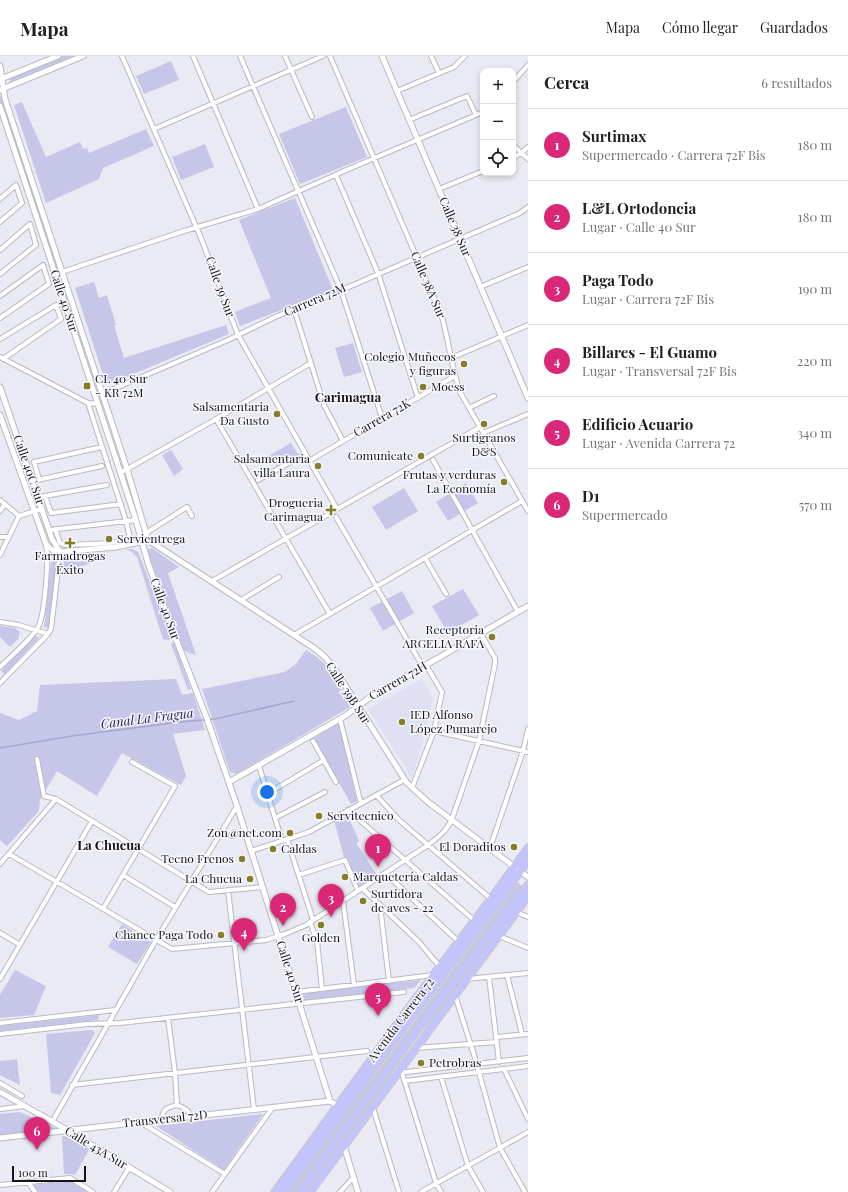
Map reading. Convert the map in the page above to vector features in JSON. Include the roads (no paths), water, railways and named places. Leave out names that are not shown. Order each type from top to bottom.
[{"type":"highway","name":"Avenida Carrera 72","points":[[284,1192],[378,1062],[470,941],[517,869],[528,848]]},
{"type":"highway","name":"Avenida Carrera 72","points":[[276,1192],[491,899],[517,869],[528,861]]},
{"type":"highway","name":"Avenida Carrera 72","points":[[300,1192],[429,1015],[528,884]]},
{"type":"highway","points":[[310,1192],[400,1073],[415,1048],[528,896]]},
{"type":"highway","points":[[470,941],[475,921]]},
{"type":"highway","points":[[429,1015],[447,1006]]},
{"type":"highway","points":[[307,1192],[317,1170]]},
{"type":"highway","points":[[276,1192],[296,1176]]},
{"type":"street","points":[[1,79],[58,56]]},
{"type":"street","points":[[2,89],[83,56]]},
{"type":"street","name":"Calle 39 Sur","points":[[122,56],[197,227],[238,335],[337,509]]},
{"type":"street","points":[[193,56],[258,209]]},
{"type":"street","points":[[240,56],[341,290],[382,418]]},
{"type":"street","points":[[285,56],[312,117]]},
{"type":"street","points":[[154,129],[323,56]]},
{"type":"street","name":"Calle 38A Sur","points":[[330,56],[441,314],[460,392],[528,511]]},
{"type":"street","name":"Calle 38 Sur","points":[[382,56],[528,398]]},
{"type":"street","points":[[432,56],[439,73]]},
{"type":"street","points":[[397,91],[454,67],[465,56]]},
{"type":"street","name":"Calle 40 Sur","points":[[0,66],[2,89],[5,99],[127,469],[148,540]]},
{"type":"street","points":[[516,79],[528,66]]},
{"type":"street","points":[[54,272],[62,272],[197,227],[258,209],[336,174],[479,114],[467,96],[409,120]]},
{"type":"street","name":"Calle 40 Sur","points":[[0,106],[136,520],[148,563],[206,716],[237,806],[330,1101]]},
{"type":"street","points":[[516,156],[528,147]]},
{"type":"street","points":[[516,149],[528,159]]},
{"type":"street","points":[[439,189],[480,171]]},
{"type":"street","points":[[336,174],[378,273],[418,398]]},
{"type":"street","points":[[0,199],[16,185],[22,203],[0,222]]},
{"type":"street","name":"Carrera 72M","points":[[102,394],[294,309],[520,213],[528,207]]},
{"type":"street","points":[[0,250],[30,224],[36,245],[0,274]]},
{"type":"street","name":"Calle 40 Sur","points":[[0,296],[43,265],[49,284],[0,318]]},
{"type":"street","points":[[480,286],[528,267]]},
{"type":"street","points":[[56,278],[62,272]]},
{"type":"street","name":"Calle 40 Sur","points":[[0,339],[56,304],[61,319],[2,358]]},
{"type":"street","points":[[294,309],[324,405],[343,441]]},
{"type":"street","points":[[451,358],[528,325]]},
{"type":"street","points":[[2,358],[88,404],[98,404]]},
{"type":"street","points":[[120,473],[216,419],[310,363]]},
{"type":"street","name":"Carrera 72K","points":[[310,461],[455,376]]},
{"type":"street","name":"Calle 40C Sur","points":[[0,387],[49,530],[54,543],[60,552]]},
{"type":"street","points":[[469,408],[494,396]]},
{"type":"street","points":[[55,529],[62,544],[74,545],[122,540],[129,539],[131,536],[88,404]]},
{"type":"street","points":[[483,433],[528,414]]},
{"type":"street","name":"Calle 40C Sur","points":[[0,415],[46,544]]},
{"type":"street","points":[[216,419],[330,614]]},
{"type":"street","points":[[212,581],[480,427]]},
{"type":"street","name":"Calle 40C Sur","points":[[39,479],[34,462],[102,447]]},
{"type":"street","points":[[258,480],[305,454]]},
{"type":"street","points":[[433,460],[518,612]]},
{"type":"street","points":[[33,481],[102,466]]},
{"type":"street","points":[[38,497],[107,485]]},
{"type":"street","name":"Calle 40C Sur","points":[[45,496],[50,513],[121,504]]},
{"type":"street","points":[[0,500],[19,516]]},
{"type":"street","points":[[294,635],[522,501]]},
{"type":"street","points":[[0,511],[5,504]]},
{"type":"street","points":[[146,533],[187,507],[192,516]]},
{"type":"street","points":[[0,555],[19,516],[42,509]]},
{"type":"street","points":[[336,517],[442,692],[434,731],[412,788]]},
{"type":"street","points":[[49,530],[136,520]]},
{"type":"street","points":[[144,527],[151,529]]},
{"type":"street","points":[[0,537],[9,537]]},
{"type":"street","points":[[46,544],[52,550],[60,552],[116,547],[148,540]]},
{"type":"street","name":"Calle 39B Sur","points":[[148,540],[314,648],[330,662],[404,780],[451,820],[528,877]]},
{"type":"street","points":[[0,667],[36,630],[42,617],[48,559],[46,544]]},
{"type":"street","points":[[74,545],[74,551]]},
{"type":"street","points":[[1,681],[48,634],[51,629],[60,552]]},
{"type":"street","points":[[425,558],[446,594]]},
{"type":"street","points":[[241,600],[279,577]]},
{"type":"street","name":"Carrera 72H","points":[[229,782],[340,719],[369,698],[528,606]]},
{"type":"street","points":[[0,622],[19,625],[48,634]]},
{"type":"street","points":[[9,854],[172,949],[235,944],[279,937],[312,921],[428,845],[446,830],[451,820],[479,741],[495,664],[494,658],[481,634]]},
{"type":"street","points":[[340,719],[361,804]]},
{"type":"street","points":[[490,848],[523,751],[528,730]]},
{"type":"street","points":[[434,731],[528,752]]},
{"type":"street","points":[[313,741],[336,782]]},
{"type":"street","points":[[36,759],[44,796],[56,799],[209,892],[263,887]]},
{"type":"street","points":[[267,794],[324,760]]},
{"type":"street","points":[[103,909],[175,786],[132,762]]},
{"type":"street","points":[[258,766],[282,841]]},
{"type":"street","points":[[251,851],[309,832],[404,780]]},
{"type":"street","points":[[275,818],[325,792]]},
{"type":"street","points":[[376,795],[399,820],[491,899]]},
{"type":"street","points":[[0,864],[56,799]]},
{"type":"street","points":[[52,1122],[115,1010],[237,806]]},
{"type":"street","points":[[348,810],[475,921]]},
{"type":"street","points":[[0,979],[92,821]]},
{"type":"street","points":[[288,839],[312,921],[317,945],[322,989]]},
{"type":"street","points":[[299,874],[345,860],[358,891]]},
{"type":"street","points":[[385,873],[459,942]]},
{"type":"street","points":[[123,875],[176,907]]},
{"type":"street","points":[[362,888],[419,942],[440,967]]},
{"type":"street","points":[[228,890],[254,1109]]},
{"type":"street","points":[[343,901],[354,985]]},
{"type":"street","points":[[380,904],[389,981]]},
{"type":"street","points":[[516,912],[528,917]]},
{"type":"street","points":[[0,933],[20,945]]},
{"type":"street","points":[[499,936],[528,948]]},
{"type":"street","points":[[467,979],[528,973]]},
{"type":"street","points":[[296,992],[434,975]]},
{"type":"street","points":[[507,975],[522,1034]]},
{"type":"street","points":[[489,977],[499,1062]]},
{"type":"street","points":[[0,1034],[87,1024],[108,1024],[168,1018],[404,992]]},
{"type":"street","points":[[455,995],[477,1064],[500,1148],[525,1192],[528,1190]]},
{"type":"street","points":[[0,1023],[115,1010]]},
{"type":"street","points":[[168,1018],[175,1073],[177,1104]]},
{"type":"street","points":[[415,1048],[471,1044],[528,1034]]},
{"type":"street","points":[[72,1085],[367,1051]]},
{"type":"street","points":[[441,1192],[436,1184],[405,1081],[400,1073],[528,1058]]},
{"type":"street","points":[[405,1081],[528,1066]]},
{"type":"street","points":[[504,1069],[528,1119]]},
{"type":"street","points":[[441,1077],[468,1166],[483,1192]]},
{"type":"street","points":[[0,1083],[22,1096]]},
{"type":"street","name":"Calle 43A Sur","points":[[0,1092],[67,1130],[170,1192]]},
{"type":"street","points":[[330,1101],[338,1106]]},
{"type":"street","name":"Transversal 72D","points":[[0,1138],[330,1101]]},
{"type":"street","points":[[161,1120],[163,1112],[166,1108],[177,1104],[189,1111],[190,1117]]},
{"type":"street","points":[[0,1109],[25,1106]]},
{"type":"street","points":[[212,1192],[273,1107]]},
{"type":"street","points":[[373,1107],[400,1192]]},
{"type":"street","points":[[140,1122],[225,1174]]},
{"type":"street","points":[[422,1192],[528,1132]]},
{"type":"street","points":[[344,1146],[358,1192]]},
{"type":"street","points":[[114,1192],[129,1168]]},
{"type":"street","points":[[0,1185],[70,1178],[93,1192]]},
{"type":"street","points":[[340,1192],[354,1178]]},
{"type":"street","points":[[28,1182],[35,1192]]},
{"type":"waterway","name":"Canal La Fragua","points":[[0,748],[72,736],[179,722],[215,719],[294,701]]},
{"type":"place","name":"Colegio Muñecos y figuras","points":[[464,364]]},
{"type":"place","name":"CL 40 Sur - KR 72M","points":[[87,386]]},
{"type":"place","name":"Moess","points":[[423,387]]},
{"type":"place","name":"Salsamentaria Da Gusto","points":[[277,414]]},
{"type":"place","name":"Surtigranos D&S","points":[[484,424]]},
{"type":"place","name":"Comunicate","points":[[421,456]]},
{"type":"place","name":"Salsamentaria villa Laura","points":[[318,466]]},
{"type":"place","name":"Frutas y verduras La Economía","points":[[504,482]]},
{"type":"place","name":"Drogueria Carimagua","points":[[331,510]]},
{"type":"place","name":"Servientrega","points":[[109,539]]},
{"type":"place","name":"Farmadrogas Éxito","points":[[70,543]]},
{"type":"place","name":"Receptoria ARGELIA RAFA","points":[[492,637]]},
{"type":"place","name":"IED Alfonso López Pumarejo","points":[[402,722]]},
{"type":"place","name":"Servitecnico","points":[[319,816]]},
{"type":"place","name":"Zon@net.com","points":[[290,833]]},
{"type":"place","name":"El Doraditos","points":[[514,847]]},
{"type":"place","name":"Caldas","points":[[273,849]]},
{"type":"place","name":"Tecno Frenos","points":[[242,859]]},
{"type":"place","name":"Surtimax","points":[[378,867]]},
{"type":"place","name":"Marquetería Caldas","points":[[345,877]]},
{"type":"place","name":"La Chucua","points":[[250,879]]},
{"type":"place","name":"Surtidora de aves - 22","points":[[363,901]]},
{"type":"place","name":"Paga Todo","points":[[331,917]]},
{"type":"place","name":"Golden","points":[[321,925]]},
{"type":"place","name":"L&L Ortodoncia","points":[[283,926]]},
{"type":"place","name":"Chance Paga Todo","points":[[221,935]]},
{"type":"place","name":"Billares - El Guamo","points":[[244,951]]},
{"type":"place","name":"Edificio Acuario","points":[[378,1016]]},
{"type":"place","name":"Petrobras","points":[[421,1063]]},
{"type":"place","name":"D1","points":[[37,1150]]},
{"type":"district","name":"Carimagua","points":[[348,397]]},
{"type":"district","name":"La Chucua","points":[[109,845]]}]
